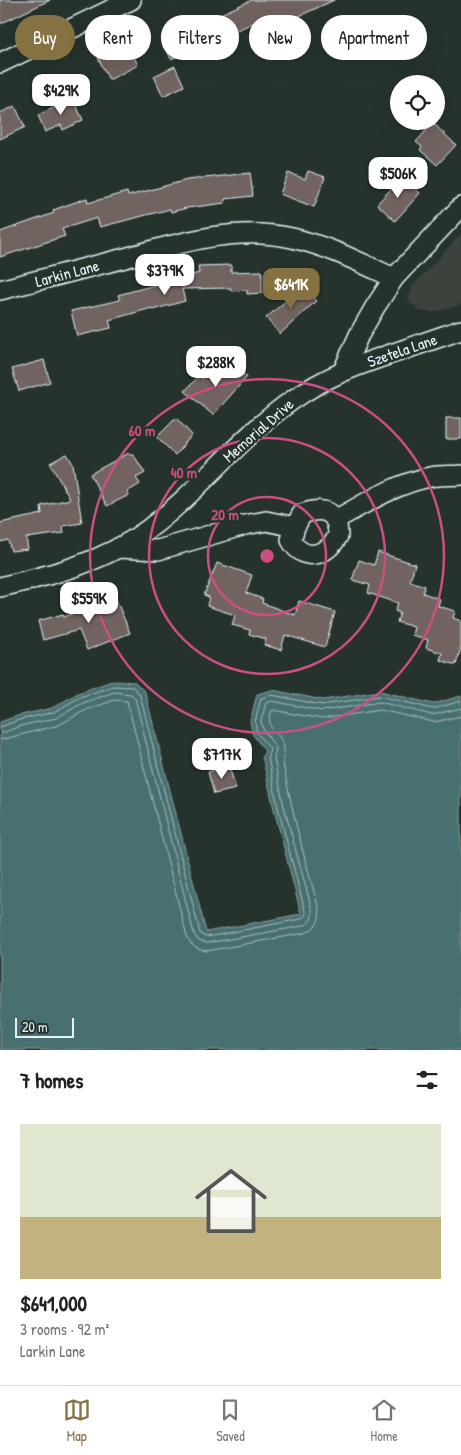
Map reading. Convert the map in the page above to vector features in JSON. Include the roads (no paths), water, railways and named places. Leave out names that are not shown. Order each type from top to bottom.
[{"type":"street","points":[[0,63],[131,0]]},
{"type":"street","points":[[343,371],[374,306],[394,278],[461,207]]},
{"type":"street","name":"Larkin Lane","points":[[0,290],[186,242],[223,235],[258,234],[290,238],[319,245],[394,278]]},
{"type":"street","name":"Szetela Lane","points":[[343,371],[461,330]]},
{"type":"street","name":"Memorial Drive","points":[[0,587],[87,563],[118,548],[147,530],[173,508],[268,418],[294,398],[343,371]]},
{"type":"street","points":[[335,520],[392,488],[432,476],[461,475]]},
{"type":"street","points":[[321,510],[331,515],[335,520],[338,536],[334,544],[323,553],[310,554],[295,548],[291,540],[295,527],[302,514],[321,510]]},
{"type":"street","points":[[118,548],[158,550],[245,525],[266,521],[295,527]]},
{"type":"water","points":[[112,681],[135,682],[145,692],[206,932],[301,914],[262,756],[265,751],[253,735],[250,722],[257,694],[272,690],[323,700],[380,691],[433,704],[461,696],[461,1050],[0,1050],[0,722],[52,708],[78,693]]}]
